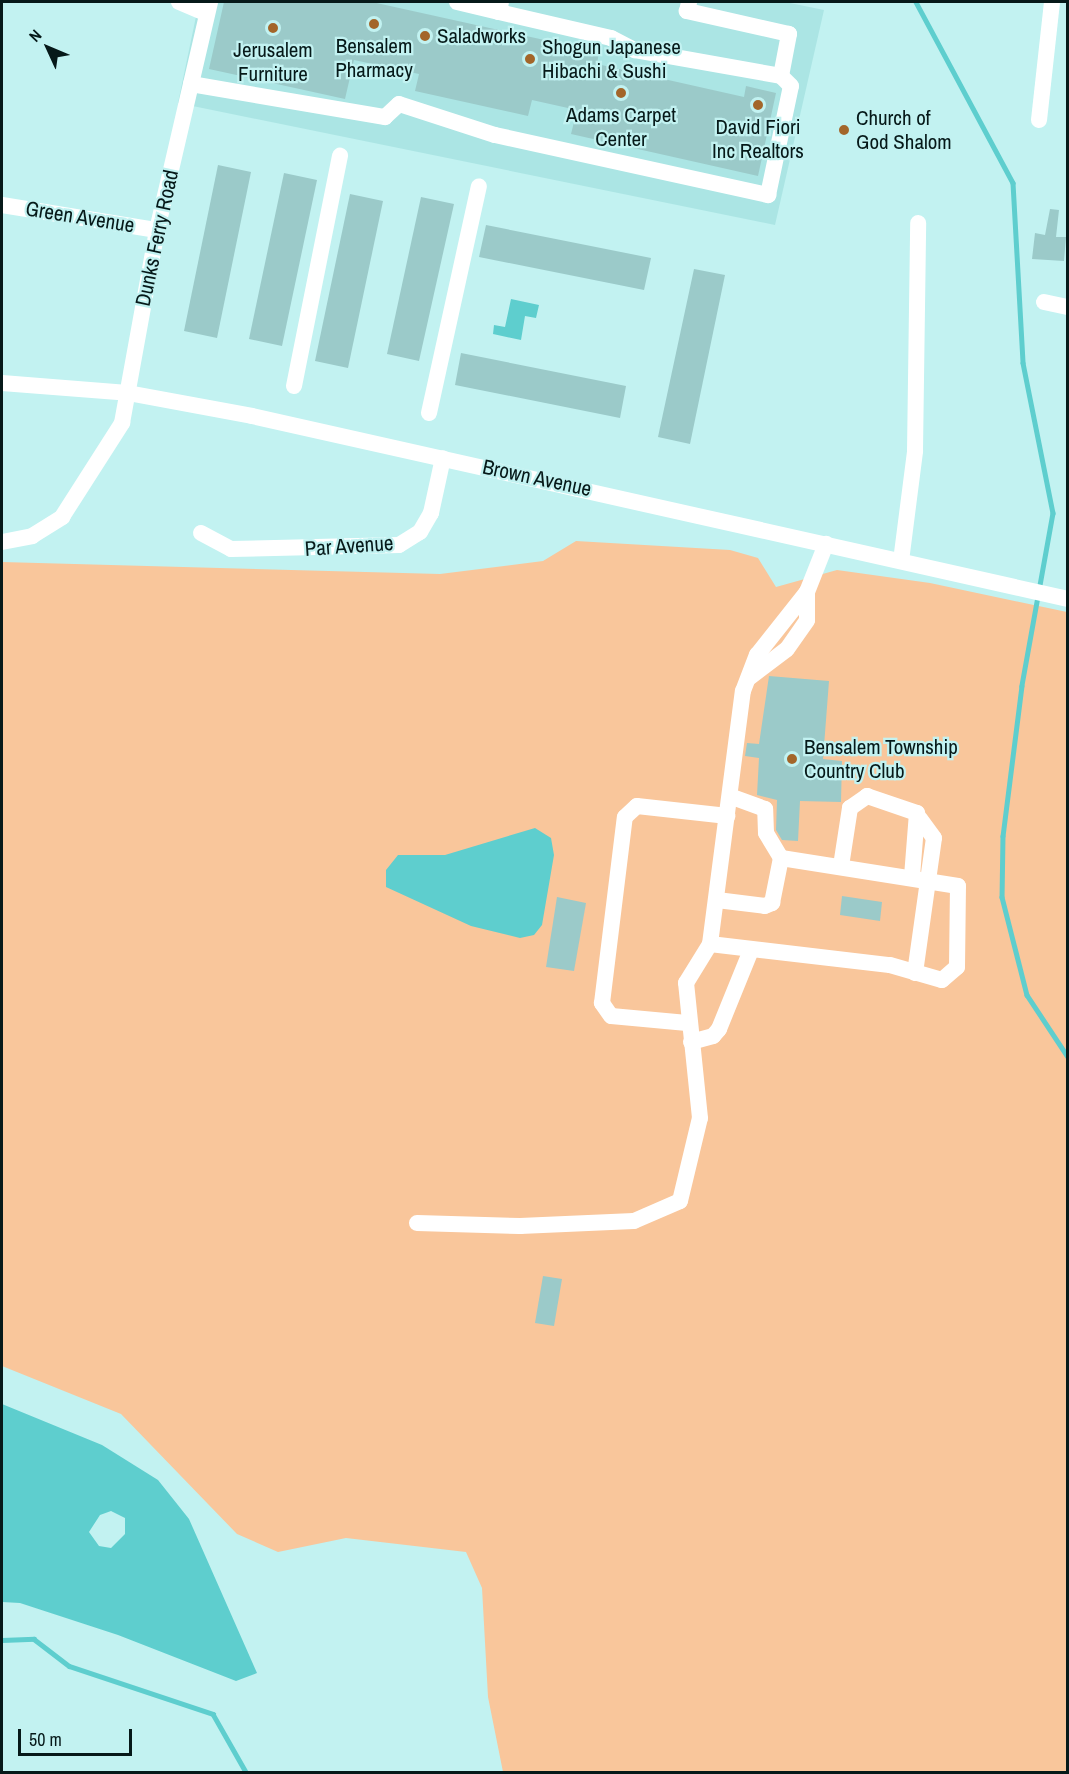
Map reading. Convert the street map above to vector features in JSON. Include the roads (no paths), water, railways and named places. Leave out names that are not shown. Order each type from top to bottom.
[{"type":"street","points":[[179,2],[209,8]]},
{"type":"street","points":[[191,84],[385,117],[399,105],[495,135],[768,195],[791,86],[781,76],[635,50],[611,38],[500,7],[457,2]]},
{"type":"street","points":[[689,2],[687,10],[789,34],[781,76]]},
{"type":"street","points":[[1039,120],[1052,2]]},
{"type":"street","name":"Dunks Ferry Road","points":[[2,542],[49,528],[75,503],[122,423],[158,230],[209,8]]},
{"type":"street","points":[[294,386],[340,156]]},
{"type":"street","points":[[429,413],[478,186]]},
{"type":"street","name":"Green Avenue","points":[[2,205],[158,230]]},
{"type":"street","points":[[901,561],[915,452],[918,223]]},
{"type":"street","points":[[1044,302],[1068,307]]},
{"type":"street","name":"Brown Avenue","points":[[2,383],[128,393],[443,458],[1068,599]]},
{"type":"street","name":"Par Avenue","points":[[201,533],[231,549],[399,545],[420,532],[431,513],[443,458]]},
{"type":"street","points":[[417,1222],[520,1226],[634,1221],[680,1201],[700,1118],[687,1023],[686,983],[710,944],[743,691],[750,677],[798,636],[807,620],[807,592],[826,544]]},
{"type":"street","points":[[717,900],[772,903],[781,858],[766,833],[765,809],[730,795]]},
{"type":"street","points":[[842,866],[850,808],[857,799],[867,796],[911,809],[934,838],[915,973]]},
{"type":"street","points":[[687,1023],[611,1016],[602,1003],[625,817],[637,806],[727,816]]},
{"type":"street","points":[[912,876],[920,819]]},
{"type":"street","points":[[710,944],[891,965],[942,980],[957,967],[962,893],[952,883],[781,858]]},
{"type":"street","points":[[691,1042],[713,1036],[719,1029],[751,950]]},
{"type":"water","points":[[511,299],[539,305],[536,318],[525,316],[521,340],[493,334],[494,325],[505,327]]},
{"type":"water","points":[[535,828],[551,838],[554,855],[542,925],[534,935],[520,938],[471,926],[386,887],[386,870],[398,855],[445,855]]},
{"type":"water","points":[[2,1404],[102,1445],[158,1480],[189,1519],[257,1673],[236,1681],[118,1635],[20,1603],[2,1602]],"holes":[[[111,1511],[125,1518],[125,1534],[111,1548],[99,1546],[89,1532],[100,1515]]]},
{"type":"waterway","points":[[916,2],[1013,183],[1023,363],[1053,513],[1022,686],[1003,836],[1002,897],[1027,995],[1068,1057]]},
{"type":"waterway","points":[[2,1640],[34,1639],[69,1666],[213,1714],[246,1772]]},
{"type":"place","name":"Bensalem Pharmacy","points":[[374,24]]},
{"type":"place","name":"Jerusalem Furniture","points":[[273,28]]},
{"type":"place","name":"Saladworks","points":[[425,36]]},
{"type":"place","name":"Shogun Japanese Hibachi & Sushi","points":[[530,59]]},
{"type":"place","name":"Adams Carpet Center","points":[[621,93]]},
{"type":"place","name":"David Fiori Inc Realtors","points":[[758,105]]},
{"type":"place","name":"Church of God Shalom","points":[[844,130]]},
{"type":"place","name":"Bensalem Township Country Club","points":[[792,759]]}]
